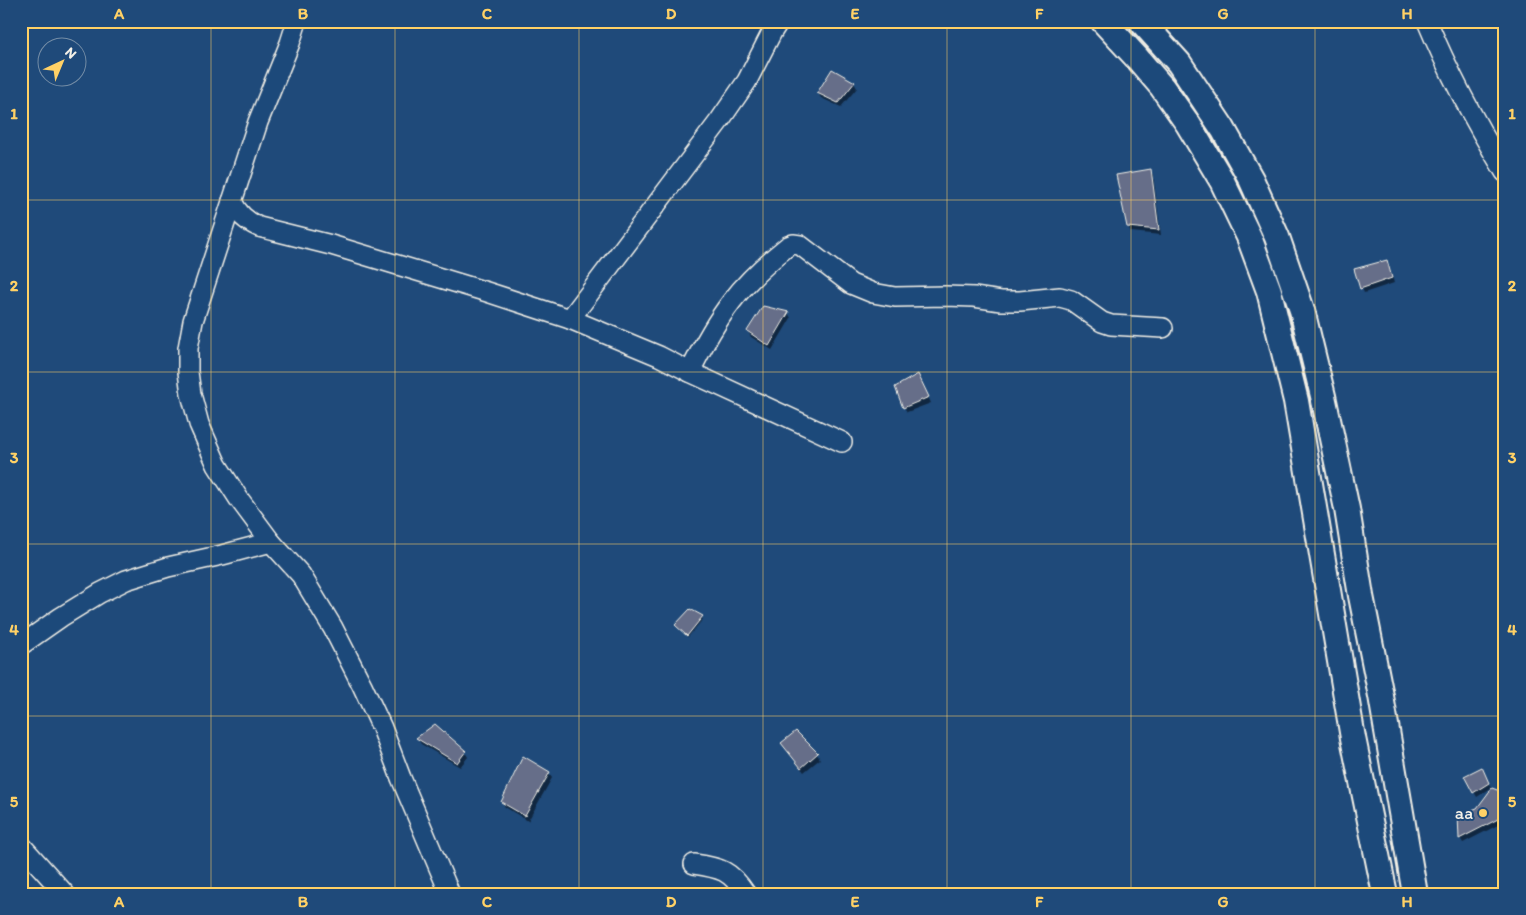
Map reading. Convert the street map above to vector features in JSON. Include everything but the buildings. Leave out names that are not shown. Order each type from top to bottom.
[{"type":"main road","points":[[1103,21],[1162,87],[1188,124],[1222,180],[1250,238],[1269,291],[1296,401],[1353,738],[1385,894]]},
{"type":"main road","points":[[1141,21],[1179,63],[1223,129],[1251,179],[1277,237],[1302,310],[1323,396],[1347,509],[1360,596],[1381,696],[1415,894]]},
{"type":"main road","points":[[1329,600],[1360,596]]},
{"type":"street","points":[[298,21],[258,122],[193,321],[188,348],[190,387],[199,424],[217,465],[239,499],[271,542],[288,560],[314,595],[333,628],[382,728],[450,894]]},
{"type":"street","points":[[570,319],[720,120],[747,81],[779,21]]},
{"type":"street","points":[[1427,21],[1449,72],[1485,140],[1505,172]]},
{"type":"street","points":[[232,201],[242,216],[259,227],[331,245],[570,319],[659,356],[842,442]]},
{"type":"street","points":[[690,372],[732,300],[755,275],[788,246],[793,244],[800,245],[808,250],[851,284],[873,293],[895,297],[955,296],[1001,301],[1060,297],[1071,300],[1102,322],[1112,326],[1163,328]]},
{"type":"street","points":[[21,645],[61,616],[126,580],[168,567],[271,542]]},
{"type":"street","points":[[21,845],[66,894]]},
{"type":"street","points":[[694,864],[714,867],[728,873],[739,883],[746,894]]},
{"type":"place","name":"aa","points":[[1483,813]]}]
